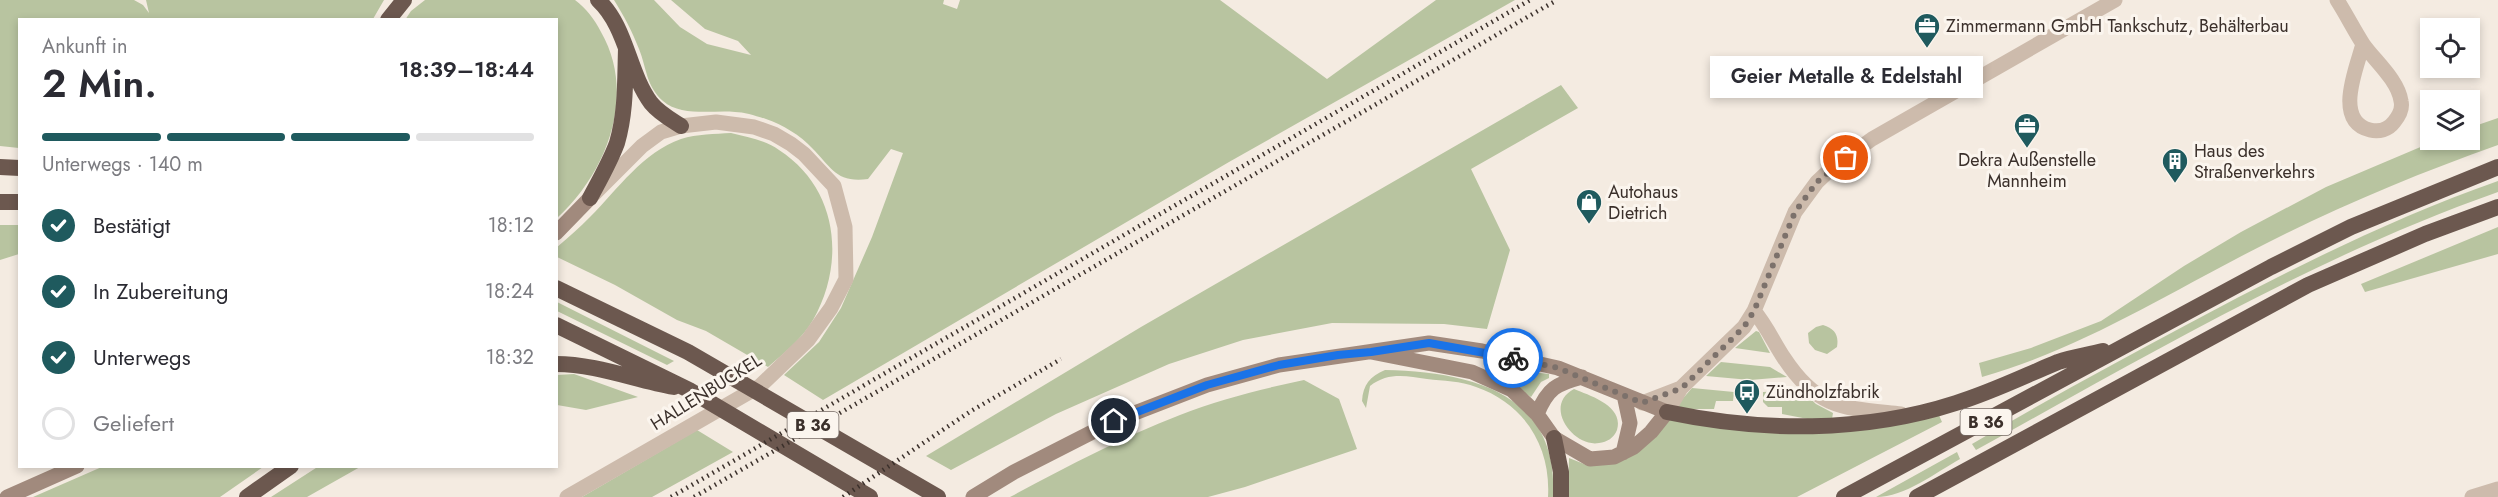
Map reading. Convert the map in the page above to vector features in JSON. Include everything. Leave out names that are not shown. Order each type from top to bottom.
[{"type":"highway","points":[[390,18],[404,0]]},
{"type":"highway","points":[[597,0],[616,24],[651,102],[664,115],[681,126]]},
{"type":"highway","points":[[590,198],[616,146],[625,96],[626,49]]},
{"type":"highway","points":[[0,167],[18,168]]},
{"type":"highway","name":"B 36","points":[[1844,497],[2271,267],[2351,227],[2498,167]]},
{"type":"highway","points":[[0,202],[18,202]]},
{"type":"highway","name":"B 36","points":[[1917,497],[2308,285],[2425,234],[2498,207]]},
{"type":"highway","name":"B 36","points":[[558,289],[688,352],[938,497]]},
{"type":"highway","name":"B 36","points":[[558,326],[689,390],[870,497]]},
{"type":"highway","points":[[1667,412],[1723,422],[1797,427],[1858,423],[1937,409],[2024,379],[2059,362],[2127,345]]},
{"type":"highway","points":[[558,364],[589,367],[639,381],[689,390]]},
{"type":"highway","points":[[1554,438],[1562,472],[1561,497]]},
{"type":"highway","points":[[247,497],[288,468]]},
{"type":"highway","points":[[1933,497],[1962,474]]},
{"type":"main road","points":[[558,231],[590,198]]},
{"type":"main road","points":[[973,497],[1014,472],[1114,421],[1207,385],[1279,365],[1429,343],[1536,363],[1582,377],[1667,412],[1642,441],[1623,453],[1604,459],[1590,459],[1554,438],[1537,414],[1512,390],[1472,372],[1371,352]]},
{"type":"main road","points":[[1537,414],[1543,399],[1554,387],[1582,377]]},
{"type":"main road","points":[[1623,453],[1630,423],[1624,395]]},
{"type":"main road","points":[[7,497],[72,468]]},
{"type":"street","points":[[1667,412],[1682,388],[1744,327],[1754,311],[1795,212],[1817,182],[1833,167],[1872,139],[2115,0]]},
{"type":"street","points":[[2337,0],[2363,44],[2399,92],[2402,104],[2399,115],[2390,128],[2380,130],[2361,126],[2354,120],[2350,110],[2349,100],[2363,44]]},
{"type":"street","name":"HALLENBUCKEL","points":[[567,497],[760,386],[808,340],[831,308],[846,279],[845,228],[834,186],[804,154],[774,134],[735,123],[716,122],[681,126]]},
{"type":"street","points":[[590,198],[642,146],[661,132],[681,126]]},
{"type":"street","points":[[1754,311],[1786,361],[1816,395],[1831,404],[1846,409],[1907,415]]},
{"type":"street","points":[[1642,403],[1682,388]]},
{"type":"street","points":[[2472,497],[2498,489]]},
{"type":"green space","points":[[0,0],[134,0],[143,5],[149,13],[146,0],[384,0],[374,18],[18,18],[18,148],[0,146]]},
{"type":"green space","points":[[425,0],[575,0],[596,23],[611,56],[616,81],[616,106],[611,131],[590,179],[575,200],[558,217],[558,18],[406,18]]},
{"type":"green space","points":[[614,0],[654,0],[680,27],[707,44],[751,55],[738,41],[705,29],[671,0],[944,0],[943,4],[957,9],[960,0],[1220,0],[1327,79],[1436,0],[1515,0],[1229,162],[823,400],[784,375],[819,342],[841,308],[872,237],[903,153],[891,149],[868,179],[849,179],[830,168],[797,135],[772,121],[742,113],[698,112],[670,106],[653,89],[634,36]]},
{"type":"green space","points":[[1561,85],[1578,108],[1471,169],[1510,250],[1487,329],[1444,324],[1332,323],[1243,340],[1169,364],[1056,414],[951,470],[926,456],[1141,327]]},
{"type":"green space","points":[[2498,118],[2498,145],[2410,178],[2352,203],[2267,243],[2092,334],[2020,365],[1982,377],[1979,363],[2031,348],[2101,321],[2184,266],[2241,232],[2326,187],[2420,147],[2420,150],[2480,150],[2480,124]]},
{"type":"green space","points":[[731,133],[756,139],[779,150],[799,166],[814,184],[831,228],[830,274],[823,298],[804,333],[768,367],[706,331],[677,320],[615,285],[558,257],[558,246],[574,233],[643,162],[667,145],[687,137]]},
{"type":"green space","points":[[2498,181],[2498,192],[2430,218],[2297,277],[2167,344],[1976,450],[1972,444],[2133,353],[2302,265],[2418,212]]},
{"type":"green space","points":[[0,225],[18,225],[18,254],[0,260]]},
{"type":"green space","points":[[2498,227],[2498,254],[2365,292],[2361,284]]},
{"type":"green space","points":[[558,303],[674,361],[667,365],[558,311]]},
{"type":"green space","points":[[1823,325],[1831,328],[1837,339],[1837,347],[1827,354],[1815,350],[1809,343],[1808,333]]},
{"type":"green space","points":[[1756,331],[1759,332],[1770,353],[1735,348]]},
{"type":"green space","points":[[1721,362],[1770,367],[1787,377],[1750,380],[1706,376]]},
{"type":"green space","points":[[1505,369],[1549,374],[1549,378],[1541,382],[1531,397],[1500,376],[1500,372]]},
{"type":"green space","points":[[1385,370],[1448,376],[1477,383],[1503,395],[1525,411],[1541,433],[1551,461],[1553,497],[1548,497],[1545,461],[1532,430],[1508,404],[1470,385],[1397,376],[1370,386],[1366,408],[1362,401],[1366,386],[1371,378]]},
{"type":"green space","points":[[574,374],[638,397],[586,410],[558,405],[558,375]]},
{"type":"green space","points":[[1304,380],[1339,399],[1357,449],[1245,487],[1208,497],[1010,497],[1115,443],[1180,415],[1241,395]]},
{"type":"green space","points":[[1692,388],[1734,392],[1733,401],[1716,401],[1714,409],[1680,409],[1678,404]]},
{"type":"green space","points":[[1574,389],[1604,403],[1616,414],[1617,430],[1610,439],[1589,443],[1572,433],[1565,424],[1561,415],[1561,405],[1565,396]]},
{"type":"green space","points":[[1801,390],[1816,404],[1833,413],[1832,419],[1808,419],[1782,414],[1782,407],[1768,407],[1763,402],[1763,392]]},
{"type":"green space","points":[[1938,413],[1942,422],[1797,497],[1568,497],[1569,458],[1589,466],[1617,462],[1668,419],[1691,424]]},
{"type":"green space","points":[[697,430],[733,452],[652,497],[582,497]]},
{"type":"green space","points":[[1957,452],[1960,459],[1920,483],[1898,493],[1876,497]]},
{"type":"green space","points":[[99,468],[262,468],[220,497],[33,497]]},
{"type":"green space","points":[[316,468],[358,468],[307,497],[271,497]]},
{"type":"railway","points":[[671,497],[1530,0]]},
{"type":"railway","points":[[694,497],[1557,0]]},
{"type":"railway","points":[[843,497],[971,411],[1061,359]]},
{"type":"way so far","points":[[1513,358],[1558,368],[1642,403],[1682,388],[1744,327],[1754,311],[1795,212],[1817,182],[1846,158]]},
{"type":"place","name":"Zimmermann GmbH Tankschutz, Behälterbau","points":[[1927,49]]},
{"type":"place","name":"Dekra Außenstelle Mannheim","points":[[2027,149]]},
{"type":"place","name":"Geier Metalle & Edelstahl","points":[[1846,158]]},
{"type":"place","name":"Haus des Straßenverkehrs","points":[[2175,184]]},
{"type":"place","name":"Autohaus Dietrich","points":[[1589,225]]},
{"type":"place","name":"Zündholzfabrik","points":[[1747,415]]},
{"type":"route","points":[[1114,421],[1207,385],[1279,365],[1338,355],[1429,343],[1513,358]]}]
